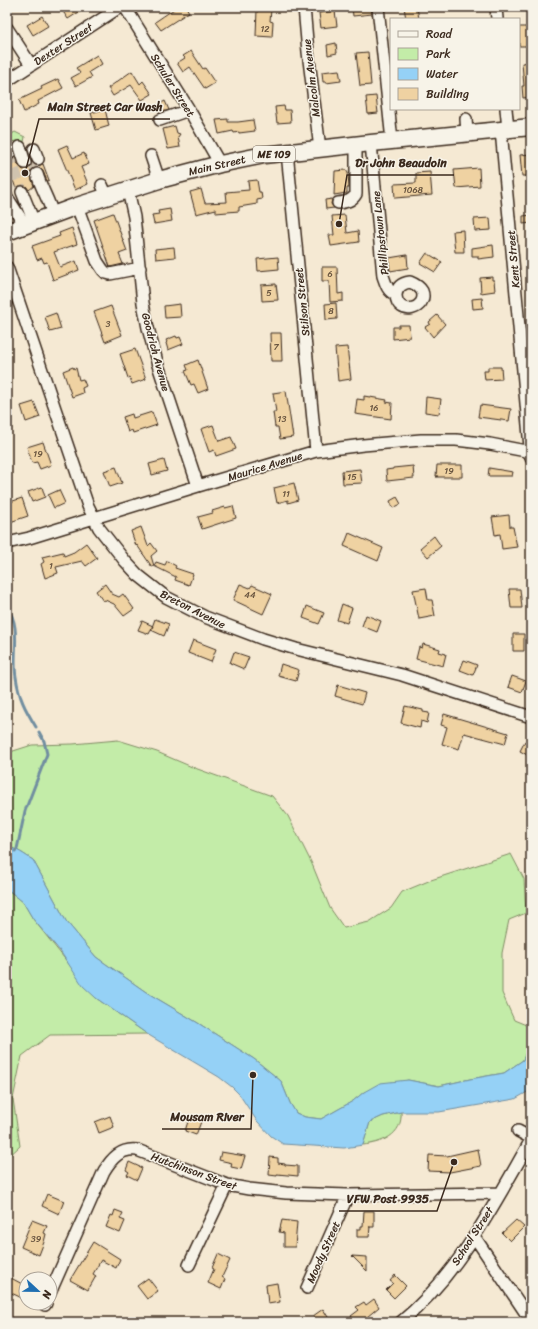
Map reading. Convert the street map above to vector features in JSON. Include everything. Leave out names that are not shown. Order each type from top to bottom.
[{"type":"highway","name":"Main Street","points":[[7,232],[51,205],[77,206],[105,191],[128,190],[220,164],[264,155],[392,140],[466,126],[504,130],[531,127]]},
{"type":"street","name":"Dexter Street","points":[[7,81],[120,7]]},
{"type":"street","name":"Schuler Street","points":[[125,7],[189,110],[220,164]]},
{"type":"street","name":"Malcolm Avenue","points":[[304,7],[320,149]]},
{"type":"street","points":[[378,7],[392,140]]},
{"type":"street","points":[[496,7],[497,18]]},
{"type":"street","points":[[7,28],[31,65]]},
{"type":"street","points":[[160,120],[189,110]]},
{"type":"street","name":"Kent Street","points":[[506,110],[504,130],[531,454]]},
{"type":"street","points":[[338,203],[350,200],[356,194],[364,143]]},
{"type":"street","name":"Phillipstown Lane","points":[[364,143],[379,195],[383,276],[389,291],[396,295]]},
{"type":"street","name":"Stilson Street","points":[[287,152],[297,217],[316,451]]},
{"type":"street","points":[[151,156],[159,180]]},
{"type":"street","points":[[36,174],[51,205]]},
{"type":"street","name":"Goodrich Avenue","points":[[128,190],[134,217],[143,303],[150,339],[198,486]]},
{"type":"street","points":[[22,192],[30,219]]},
{"type":"street","points":[[7,197],[30,219]]},
{"type":"street","points":[[77,206],[97,261],[106,273],[110,274],[140,268]]},
{"type":"street","name":"Breton Avenue","points":[[7,267],[77,475],[94,518],[112,544],[138,576],[166,597],[205,617],[232,628],[274,642],[402,675],[531,717]]},
{"type":"street","name":"Maurice Avenue","points":[[7,543],[29,538],[316,451],[421,440],[459,441],[490,444],[531,454]]},
{"type":"street","points":[[518,1131],[531,1139]]},
{"type":"street","name":"School Street","points":[[401,1322],[426,1299],[442,1280],[474,1236],[531,1139]]},
{"type":"street","name":"Hutchinson Street","points":[[58,1275],[104,1171],[120,1152],[130,1150],[137,1150],[227,1185],[248,1189],[286,1193],[348,1195],[455,1191],[500,1193]]},
{"type":"street","points":[[189,1265],[227,1185]]},
{"type":"street","name":"Moody Street","points":[[307,1288],[348,1195]]},
{"type":"street","points":[[474,1236],[531,1321]]},
{"type":"green space","points":[[15,132],[25,137],[24,142],[10,142],[8,140],[8,136]]},
{"type":"green space","points":[[118,740],[157,752],[192,767],[272,796],[288,816],[312,864],[330,908],[344,928],[369,922],[391,908],[402,892],[431,880],[511,854],[524,879],[526,913],[509,920],[502,953],[502,993],[514,1020],[531,1027],[531,1039],[523,1060],[504,1073],[439,1086],[408,1080],[364,1092],[353,1101],[321,1119],[305,1117],[296,1113],[281,1081],[254,1059],[146,992],[96,957],[66,921],[33,860],[17,850],[7,847],[7,753],[32,745],[73,744]]},
{"type":"green space","points":[[7,889],[23,902],[33,919],[96,998],[147,1034],[50,1035],[22,1056],[13,1099],[20,1146],[7,1158]]},
{"type":"green space","points":[[401,1112],[399,1127],[395,1132],[384,1140],[363,1145],[370,1122],[383,1116]]},
{"type":"water","points":[[7,847],[17,850],[33,860],[66,921],[96,957],[146,992],[254,1059],[281,1081],[296,1113],[305,1117],[321,1119],[353,1101],[364,1092],[380,1083],[408,1080],[439,1086],[504,1073],[523,1060],[531,1039],[531,1090],[515,1099],[439,1112],[401,1112],[383,1116],[370,1122],[363,1145],[344,1148],[283,1144],[271,1136],[257,1121],[239,1094],[232,1087],[219,1077],[147,1034],[96,998],[83,986],[60,951],[33,919],[23,902],[7,889]]},
{"type":"building","points":[[60,7],[87,7],[68,19]]},
{"type":"building","points":[[177,7],[186,7],[189,12],[161,30],[155,22]]},
{"type":"building","points":[[352,7],[371,7],[372,14],[353,16]]},
{"type":"building","points":[[404,7],[417,7],[419,18],[406,18]]},
{"type":"building","points":[[257,9],[271,9],[270,21],[273,22],[272,37],[256,36]]},
{"type":"building","points":[[335,11],[337,26],[321,28],[319,13]]},
{"type":"building","points":[[42,16],[48,26],[33,35],[27,25]]},
{"type":"building","points":[[520,27],[528,27],[529,46],[520,46]]},
{"type":"building","points":[[336,43],[337,53],[328,55],[327,45]]},
{"type":"building","points":[[191,51],[215,83],[205,89],[190,67],[183,72],[177,63],[185,58],[183,56]]},
{"type":"building","points":[[368,52],[371,85],[360,86],[356,53]]},
{"type":"building","points":[[97,55],[102,64],[89,72],[92,77],[76,86],[71,78],[80,73],[76,68]]},
{"type":"building","points":[[531,62],[531,97],[523,98],[522,86],[524,86],[522,63]]},
{"type":"building","points":[[339,70],[341,81],[323,82],[322,72]]},
{"type":"building","points":[[132,71],[140,84],[143,81],[152,94],[142,100],[131,85],[113,96],[108,88]]},
{"type":"building","points":[[58,79],[63,88],[38,101],[39,104],[24,112],[19,100],[42,89],[41,87]]},
{"type":"building","points":[[376,96],[378,113],[368,114],[366,97]]},
{"type":"building","points":[[165,101],[169,110],[159,113],[156,106]]},
{"type":"building","points":[[284,106],[285,110],[290,110],[291,122],[277,123],[275,107]]},
{"type":"building","points":[[105,109],[109,126],[96,130],[91,113]]},
{"type":"building","points":[[228,119],[228,122],[253,120],[255,131],[234,133],[233,131],[219,134],[216,120]]},
{"type":"building","points":[[175,126],[177,133],[180,134],[178,137],[180,147],[168,149],[163,129]]},
{"type":"building","points":[[67,145],[73,158],[84,153],[89,164],[81,167],[88,184],[75,190],[58,149]]},
{"type":"building","points":[[531,154],[531,162],[529,162],[531,176],[522,176],[520,155]]},
{"type":"building","points":[[16,156],[18,165],[23,170],[30,168],[32,162],[37,166],[43,164],[49,180],[47,181],[42,169],[35,167],[30,173],[34,186],[29,190],[23,185],[16,189],[7,161],[14,159]]},
{"type":"building","points":[[479,168],[480,186],[456,188],[454,170]]},
{"type":"building","points":[[346,170],[348,173],[349,188],[347,188],[347,193],[334,195],[335,171]]},
{"type":"building","points":[[430,172],[432,195],[395,198],[394,184],[416,183],[416,173]]},
{"type":"building","points":[[257,180],[262,199],[257,200],[257,204],[239,207],[239,211],[216,213],[216,209],[196,214],[190,192],[201,189],[205,203],[227,202],[226,192],[249,190],[248,181]]},
{"type":"building","points":[[332,199],[331,204],[334,208],[326,209],[325,200]]},
{"type":"building","points":[[170,209],[172,221],[154,224],[152,215],[159,214],[158,211]]},
{"type":"building","points":[[113,213],[127,251],[119,254],[123,264],[110,267],[94,220]]},
{"type":"building","points":[[345,215],[347,233],[358,231],[359,242],[331,246],[329,235],[334,235],[332,216]]},
{"type":"building","points":[[531,215],[531,223],[523,224],[523,216]]},
{"type":"building","points":[[490,218],[491,230],[475,231],[474,219]]},
{"type":"building","points":[[72,228],[77,244],[54,252],[60,267],[76,261],[79,270],[53,280],[47,262],[44,263],[42,258],[37,260],[32,246],[60,236],[59,233]]},
{"type":"building","points":[[463,230],[464,252],[455,252],[453,231]]},
{"type":"building","points":[[493,245],[494,257],[478,259],[478,256],[472,256],[472,248]]},
{"type":"building","points":[[174,247],[175,257],[156,259],[155,249]]},
{"type":"building","points":[[427,253],[442,262],[435,272],[420,263]]},
{"type":"building","points":[[407,255],[408,268],[390,271],[389,258]]},
{"type":"building","points":[[278,257],[279,269],[258,271],[257,259]]},
{"type":"building","points":[[322,267],[337,267],[338,294],[343,293],[343,301],[330,302],[329,281],[322,281]]},
{"type":"building","points":[[492,277],[492,280],[494,280],[495,291],[481,293],[480,278]]},
{"type":"building","points":[[276,284],[278,300],[262,301],[261,285]]},
{"type":"building","points":[[482,298],[483,308],[473,309],[472,299]]},
{"type":"building","points":[[336,303],[337,319],[326,320],[325,304]]},
{"type":"building","points":[[180,304],[181,317],[165,318],[164,306]]},
{"type":"building","points":[[111,306],[122,335],[105,342],[94,312]]},
{"type":"building","points":[[56,313],[61,329],[50,332],[45,317]]},
{"type":"building","points":[[437,315],[445,324],[433,337],[425,327],[430,324],[429,322]]},
{"type":"building","points":[[399,325],[409,325],[410,337],[393,339],[393,327],[399,327]]},
{"type":"building","points":[[270,333],[281,333],[282,361],[271,361]]},
{"type":"building","points":[[176,336],[177,338],[180,337],[183,344],[168,350],[166,340]]},
{"type":"building","points":[[347,347],[351,379],[338,381],[335,348]]},
{"type":"building","points":[[135,349],[146,379],[132,384],[130,377],[128,378],[120,354]]},
{"type":"building","points":[[198,360],[208,389],[198,393],[194,384],[191,385],[185,371],[188,370],[186,365]]},
{"type":"building","points":[[73,367],[74,369],[76,368],[79,380],[83,379],[86,386],[82,388],[83,393],[72,397],[63,371]]},
{"type":"building","points":[[488,367],[501,367],[502,379],[485,380],[484,371],[488,371]]},
{"type":"building","points":[[286,391],[293,437],[280,439],[278,427],[275,427],[273,412],[276,412],[273,393]]},
{"type":"building","points":[[364,396],[387,400],[386,402],[392,403],[391,419],[355,414],[357,399],[364,400]]},
{"type":"building","points":[[426,397],[441,399],[439,414],[425,412]]},
{"type":"building","points":[[34,402],[40,417],[26,422],[21,406]]},
{"type":"building","points":[[480,405],[511,409],[509,421],[478,417]]},
{"type":"building","points":[[152,412],[157,425],[133,433],[132,430],[128,432],[123,417],[132,414],[133,418]]},
{"type":"building","points":[[213,425],[219,441],[231,437],[236,449],[216,456],[214,450],[209,452],[201,429]]},
{"type":"building","points":[[43,442],[51,465],[40,469],[37,462],[32,463],[27,447]]},
{"type":"building","points":[[164,460],[167,471],[152,475],[149,464]]},
{"type":"building","points":[[437,465],[462,465],[462,477],[436,477],[438,476],[436,476]]},
{"type":"building","points":[[413,466],[414,478],[387,481],[386,470]]},
{"type":"building","points":[[116,467],[122,483],[110,487],[104,471]]},
{"type":"building","points":[[489,468],[513,472],[512,476],[488,476]]},
{"type":"building","points":[[360,469],[362,483],[343,484],[342,471]]},
{"type":"building","points":[[294,483],[298,500],[288,503],[288,500],[277,503],[274,488]]},
{"type":"building","points":[[42,487],[45,497],[32,502],[28,492]]},
{"type":"building","points":[[59,490],[65,503],[54,508],[48,495]]},
{"type":"building","points":[[397,497],[401,504],[393,508],[390,501]]},
{"type":"building","points":[[22,498],[28,516],[10,522],[7,513],[7,503]]},
{"type":"building","points":[[233,506],[236,518],[202,529],[198,517],[213,513],[212,511]]},
{"type":"building","points":[[509,515],[510,527],[513,527],[517,547],[502,549],[500,534],[495,535],[492,517]]},
{"type":"building","points":[[141,527],[148,546],[151,543],[157,551],[151,556],[154,566],[152,567],[137,545],[136,546],[131,531]]},
{"type":"building","points":[[349,533],[383,548],[378,561],[344,546]]},
{"type":"building","points":[[434,536],[441,546],[428,557],[420,548]]},
{"type":"building","points":[[86,543],[97,558],[86,566],[82,561],[56,567],[58,573],[45,578],[41,564],[44,562],[42,557],[63,552],[64,556],[74,552]]},
{"type":"building","points":[[167,561],[176,566],[175,568],[193,574],[189,585],[175,580],[176,577],[154,566],[156,562],[165,565]]},
{"type":"building","points":[[105,584],[112,594],[119,597],[123,594],[134,609],[124,616],[114,604],[105,600],[103,601],[96,591]]},
{"type":"building","points":[[240,584],[250,588],[252,585],[272,594],[263,614],[233,600]]},
{"type":"building","points":[[426,588],[428,600],[432,600],[435,616],[419,619],[413,590]]},
{"type":"building","points":[[509,589],[520,589],[522,608],[511,608]]},
{"type":"building","points":[[342,604],[352,608],[347,623],[337,620]]},
{"type":"building","points":[[307,606],[324,613],[319,624],[303,618]]},
{"type":"building","points":[[366,615],[381,621],[377,632],[362,626]]},
{"type":"building","points":[[155,619],[169,624],[164,636],[151,630]]},
{"type":"building","points":[[142,621],[153,626],[149,634],[138,630]]},
{"type":"building","points":[[513,634],[524,634],[524,651],[513,651]]},
{"type":"building","points":[[193,640],[216,649],[211,662],[188,653]]},
{"type":"building","points":[[423,644],[440,649],[439,652],[446,654],[443,666],[416,659],[419,647],[422,648]]},
{"type":"building","points":[[234,652],[249,657],[244,669],[230,663]]},
{"type":"building","points":[[464,660],[477,665],[473,675],[460,670]]},
{"type":"building","points":[[281,664],[299,670],[296,681],[278,676]]},
{"type":"building","points":[[512,676],[526,681],[522,692],[508,687]]},
{"type":"building","points":[[338,685],[365,693],[362,704],[335,696]]},
{"type":"building","points":[[405,706],[429,713],[427,723],[421,721],[420,728],[401,723]]},
{"type":"building","points":[[444,714],[508,733],[505,744],[464,733],[459,749],[442,744],[447,727],[441,725]]},
{"type":"building","points":[[525,741],[531,744],[531,757],[520,751]]},
{"type":"building","points":[[190,1115],[202,1119],[196,1135],[185,1131]]},
{"type":"building","points":[[110,1116],[114,1127],[99,1133],[95,1122]]},
{"type":"building","points":[[478,1149],[481,1166],[450,1172],[428,1171],[429,1155],[447,1156]]},
{"type":"building","points":[[221,1152],[245,1156],[241,1169],[231,1167],[232,1163],[219,1160]]},
{"type":"building","points":[[270,1157],[278,1158],[278,1163],[298,1166],[298,1176],[277,1174],[277,1176],[269,1175]]},
{"type":"building","points":[[129,1162],[142,1168],[137,1180],[127,1175],[129,1172],[126,1170]]},
{"type":"building","points":[[47,1194],[64,1201],[59,1214],[42,1206]]},
{"type":"building","points":[[115,1210],[123,1213],[120,1219],[125,1221],[120,1233],[106,1227]]},
{"type":"building","points":[[364,1211],[374,1211],[374,1227],[370,1227],[369,1237],[357,1237],[357,1229],[361,1229],[361,1226],[363,1226]]},
{"type":"building","points":[[32,1220],[47,1226],[44,1233],[46,1234],[44,1242],[39,1255],[21,1247]]},
{"type":"building","points":[[282,1220],[297,1222],[295,1247],[284,1247],[284,1233],[279,1232]]},
{"type":"building","points":[[516,1220],[524,1227],[510,1241],[502,1233]]},
{"type":"building","points":[[93,1242],[120,1259],[116,1268],[101,1260],[93,1274],[96,1276],[88,1290],[70,1280]]},
{"type":"building","points":[[218,1254],[230,1260],[222,1277],[225,1279],[221,1289],[208,1283]]},
{"type":"building","points":[[352,1256],[367,1257],[367,1271]]},
{"type":"building","points":[[395,1275],[406,1286],[394,1298],[386,1290],[393,1283],[390,1281]]},
{"type":"building","points":[[11,1278],[18,1282],[18,1296],[7,1291],[7,1286]]},
{"type":"building","points":[[148,1278],[158,1291],[147,1299],[137,1286]]},
{"type":"building","points":[[277,1283],[280,1302],[268,1304],[266,1285]]},
{"type":"building","points":[[374,1299],[379,1307],[361,1322],[355,1322],[351,1316],[359,1310],[356,1307],[364,1302],[366,1305]]},
{"type":"building","points":[[323,1309],[331,1322],[317,1322],[313,1316]]},
{"type":"waterway","points":[[7,608],[12,615],[14,623],[16,641],[15,668],[19,691],[26,709],[36,727]]},
{"type":"waterway","points":[[15,851],[17,849],[25,811],[47,754],[44,741],[39,732]]},
{"type":"tunnel","points":[[9,154],[22,192]]},
{"type":"tunnel","points":[[32,161],[37,174]]},
{"type":"place","name":"Main Street Car Wash","points":[[25,173]]},
{"type":"place","name":"Dr John Beaudoin","points":[[339,224]]},
{"type":"place","name":"Mousam River","points":[[253,1075]]},
{"type":"place","name":"VFW Post 9935","points":[[454,1162]]}]
